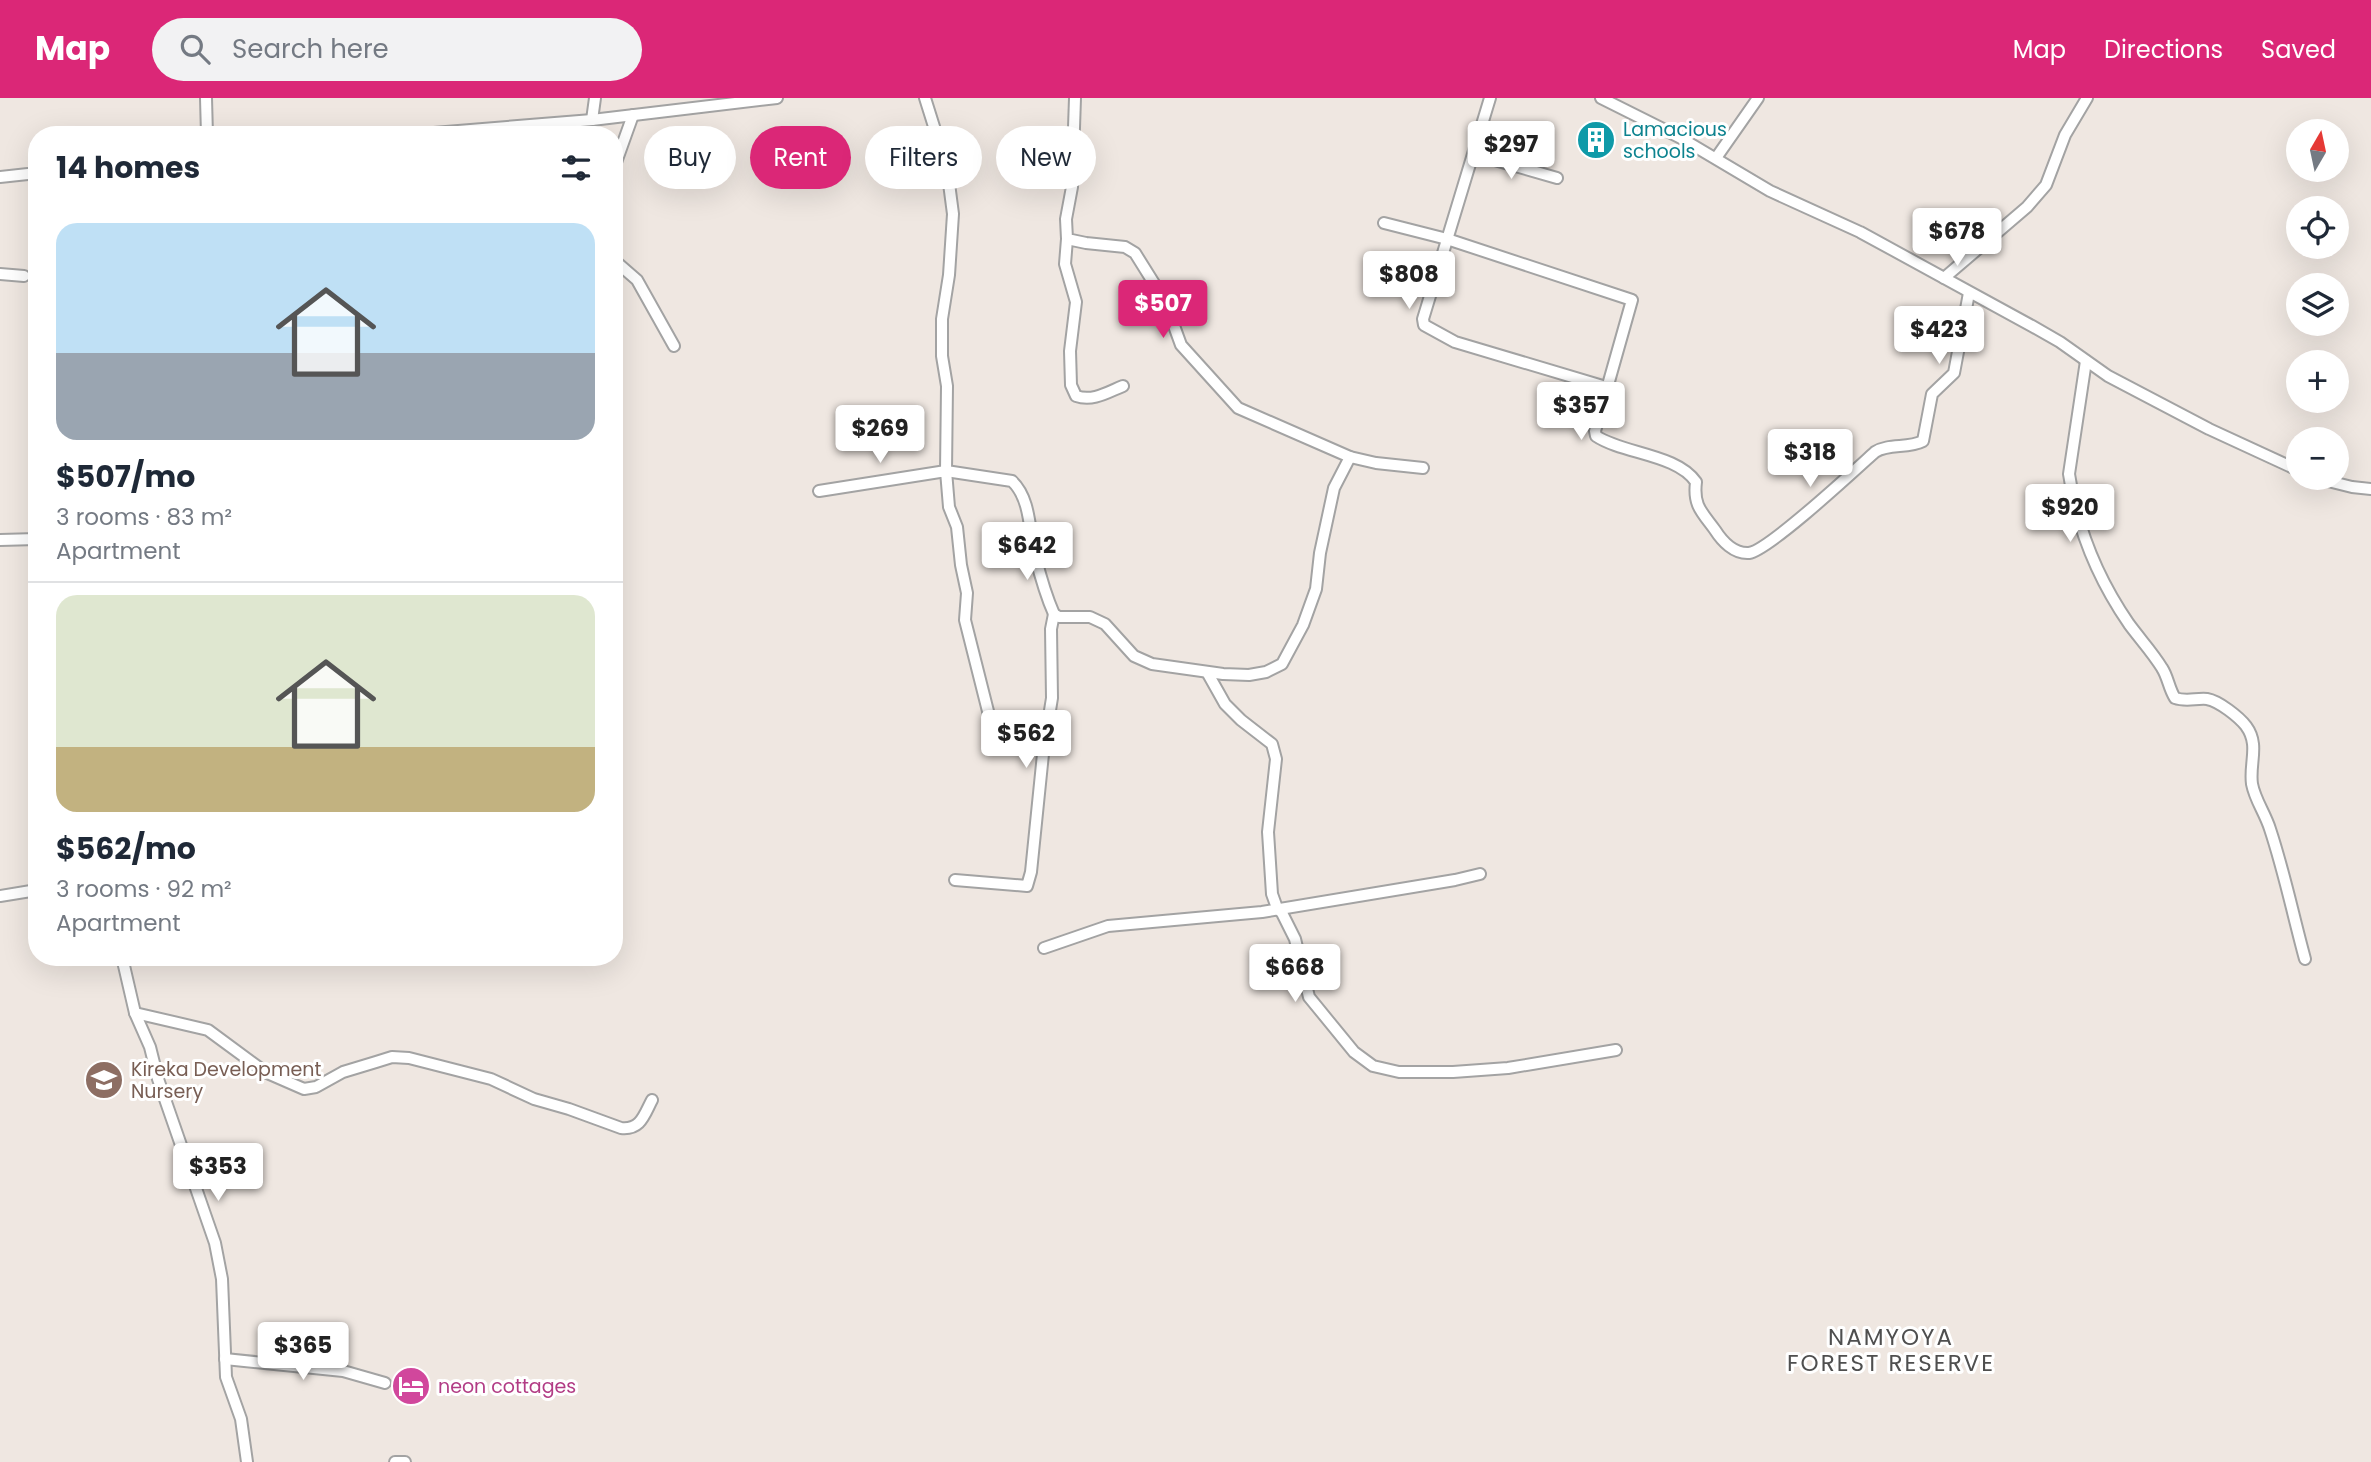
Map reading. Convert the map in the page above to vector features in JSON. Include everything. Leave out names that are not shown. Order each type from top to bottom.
[{"type":"street","points":[[206,98],[207,126]]},
{"type":"street","points":[[592,120],[596,98]]},
{"type":"street","points":[[519,126],[778,98]]},
{"type":"street","points":[[925,98],[947,168],[953,214],[949,275],[942,319],[942,356],[947,386],[948,507],[957,527],[967,593],[965,620],[995,740],[1044,746]]},
{"type":"street","points":[[1074,98],[1072,187],[1066,219],[1065,264],[1076,302],[1070,351],[1071,385],[1076,396],[1082,398],[1098,397],[1123,386]]},
{"type":"street","points":[[1490,98],[1423,318],[1424,326],[1455,342],[1606,387]]},
{"type":"street","points":[[1601,98],[1716,158],[1770,191],[1860,232],[1944,278],[2060,342],[2108,376],[2209,429],[2286,464]]},
{"type":"street","points":[[1716,158],[1758,98]]},
{"type":"street","points":[[1944,278],[2027,207],[2046,186],[2065,135],[2087,98]]},
{"type":"street","points":[[623,142],[633,115]]},
{"type":"street","points":[[1474,154],[1557,178]]},
{"type":"street","points":[[0,177],[28,174]]},
{"type":"street","points":[[1384,223],[1447,239],[1632,300],[1606,387],[1596,436],[1672,464],[1690,475],[1696,482],[1694,497],[1697,505],[1722,541],[1736,551],[1748,553],[1759,550],[1875,452],[1882,448],[1913,446],[1923,440],[1932,394],[1954,373],[1969,293]]},
{"type":"street","points":[[1066,239],[1125,247],[1135,253],[1165,302],[1181,345],[1238,408],[1350,457],[1423,468]]},
{"type":"street","points":[[623,268],[637,280],[674,346]]},
{"type":"street","points":[[0,274],[24,276]]},
{"type":"street","points":[[2086,361],[2069,474],[2089,551],[2127,622],[2165,672],[2175,698],[2213,701],[2238,718],[2252,737],[2255,747],[2252,783],[2269,825],[2305,959]]},
{"type":"street","points":[[1054,614],[1059,617],[1090,617],[1105,624],[1134,656],[1152,664],[1208,672],[1249,674],[1266,672],[1282,664],[1303,625],[1316,589],[1332,495],[1350,457]]},
{"type":"street","points":[[819,491],[946,471],[1012,481],[1024,500],[1035,555],[1054,614],[1051,629],[1052,698],[1044,746],[1033,860],[1027,886],[955,880]]},
{"type":"street","points":[[2349,486],[2371,489]]},
{"type":"street","points":[[0,540],[28,539]]},
{"type":"street","points":[[1208,672],[1225,704],[1272,744],[1276,759],[1268,832],[1272,894],[1295,939],[1309,997],[1354,1052],[1373,1066],[1399,1072],[1508,1068],[1616,1050]]},
{"type":"street","points":[[1044,947],[1108,926],[1262,912],[1480,874]]},
{"type":"street","points":[[0,896],[28,891]]},
{"type":"street","points":[[124,966],[135,1013],[150,1048],[158,1079],[215,1243],[222,1279],[226,1377],[241,1419],[247,1462]]},
{"type":"street","points":[[135,1013],[208,1030],[265,1072],[304,1089],[316,1087],[343,1072],[392,1057],[409,1058],[491,1079],[534,1099],[569,1108],[621,1128],[629,1129],[639,1125],[652,1100]]},
{"type":"street","points":[[225,1359],[342,1371],[385,1383]]},
{"type":"street","points":[[395,1462],[405,1462]]},
{"type":"place","name":"Lamacious schools","points":[[1596,140]]},
{"type":"place","name":"Kireka Development Nursery","points":[[104,1080]]},
{"type":"place","name":"neon cottages","points":[[411,1386]]},
{"type":"district","name":"NAMYOYA FOREST RESERVE","points":[[1891,1350]]}]
